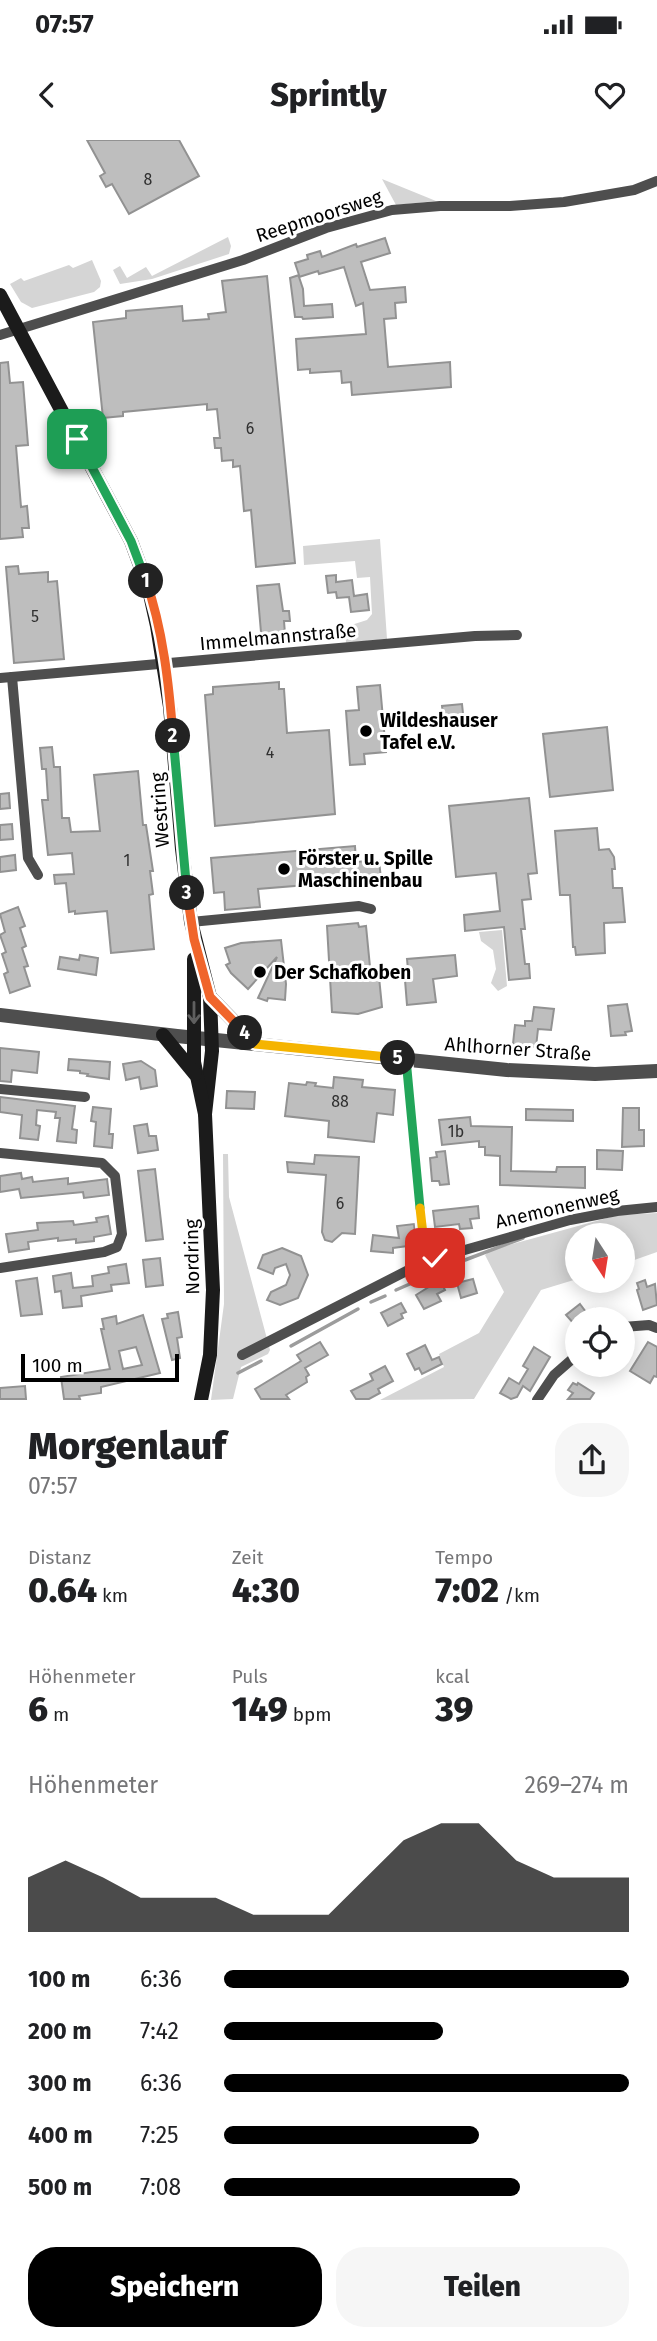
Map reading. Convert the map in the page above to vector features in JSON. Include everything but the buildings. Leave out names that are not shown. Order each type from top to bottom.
[{"type":"main road","name":"Westring","points":[[0,295],[131,541],[149,590],[170,707],[191,922],[210,997],[212,1040]]},
{"type":"main road","name":"Westring","points":[[194,939],[194,1038]]},
{"type":"main road","points":[[210,997],[255,1044]]},
{"type":"main road","points":[[163,1035],[195,1074]]},
{"type":"main road","name":"Nordring","points":[[194,1038],[195,1074],[205,1114]]},
{"type":"main road","name":"Nordring","points":[[201,1399],[209,1355],[213,1290],[205,1114],[212,1040]]},
{"type":"street","name":"Reepmoorsweg","points":[[0,335],[243,260],[326,228],[392,210],[564,202],[634,190],[657,181]]},
{"type":"street","name":"Immelmannstraße","points":[[6,678],[475,636],[517,635]]},
{"type":"street","points":[[6,678],[28,858],[38,875]]},
{"type":"street","points":[[191,922],[359,906],[371,909]]},
{"type":"street","name":"Ahlhorner Straße","points":[[0,1015],[163,1035],[557,1073],[657,1071]]},
{"type":"street","points":[[406,1059],[426,1261]]},
{"type":"street","points":[[0,1089],[85,1097]]},
{"type":"street","points":[[0,1153],[102,1163],[115,1175],[122,1234],[117,1247],[104,1252],[0,1268]]},
{"type":"street","name":"Anemonenweg","points":[[242,1355],[426,1261],[570,1220],[657,1207]]},
{"type":"street","points":[[635,1326],[649,1325],[657,1328]]},
{"type":"street","points":[[538,1399],[554,1375],[565,1365]]},
{"type":"shaded area","points":[[382,179],[436,201],[396,205]]},
{"type":"shaded area","points":[[228,237],[231,246],[229,254],[152,279],[120,284],[113,270],[120,266],[127,278],[146,267],[152,276]]},
{"type":"shaded area","points":[[92,260],[101,281],[100,287],[94,292],[32,308],[21,302],[10,284],[21,278],[24,281]]},
{"type":"shaded area","points":[[380,539],[387,639],[346,643],[345,627],[367,620],[372,614],[370,577],[357,578],[355,561],[304,565],[303,546]]},
{"type":"shaded area","points":[[502,930],[507,986],[498,991],[491,983],[496,969],[493,950],[481,941],[479,932]]},
{"type":"shaded area","points":[[223,1154],[228,1154],[229,1197],[270,1350],[268,1354],[241,1367],[233,1399],[211,1400],[224,1304]]},
{"type":"shaded area","points":[[657,1213],[657,1252],[635,1260],[635,1223],[589,1223],[618,1215]]},
{"type":"shaded area","points":[[565,1230],[565,1283],[541,1290],[474,1399],[380,1400],[444,1367],[439,1354],[479,1333],[504,1292],[485,1255],[491,1250]]},
{"type":"waterway","points":[[465,1260],[523,1238]]},
{"type":"waterway","points":[[396,1290],[428,1276]]},
{"type":"waterway","points":[[371,1302],[385,1296]]},
{"type":"waterway","points":[[291,1346],[358,1309]]},
{"type":"waterway","points":[[238,1373],[261,1361]]},
{"type":"place","name":"Wildeshauser Tafel e.V.","points":[[366,731]]},
{"type":"place","name":"Förster u. Spille Maschinenbau","points":[[284,869]]},
{"type":"place","name":"Der Schafkoben","points":[[260,972]]},
{"type":"route","points":[[77,439],[131,541],[149,590],[158,626],[170,707],[191,922],[210,997],[255,1044],[406,1059],[426,1261],[435,1258]]}]
